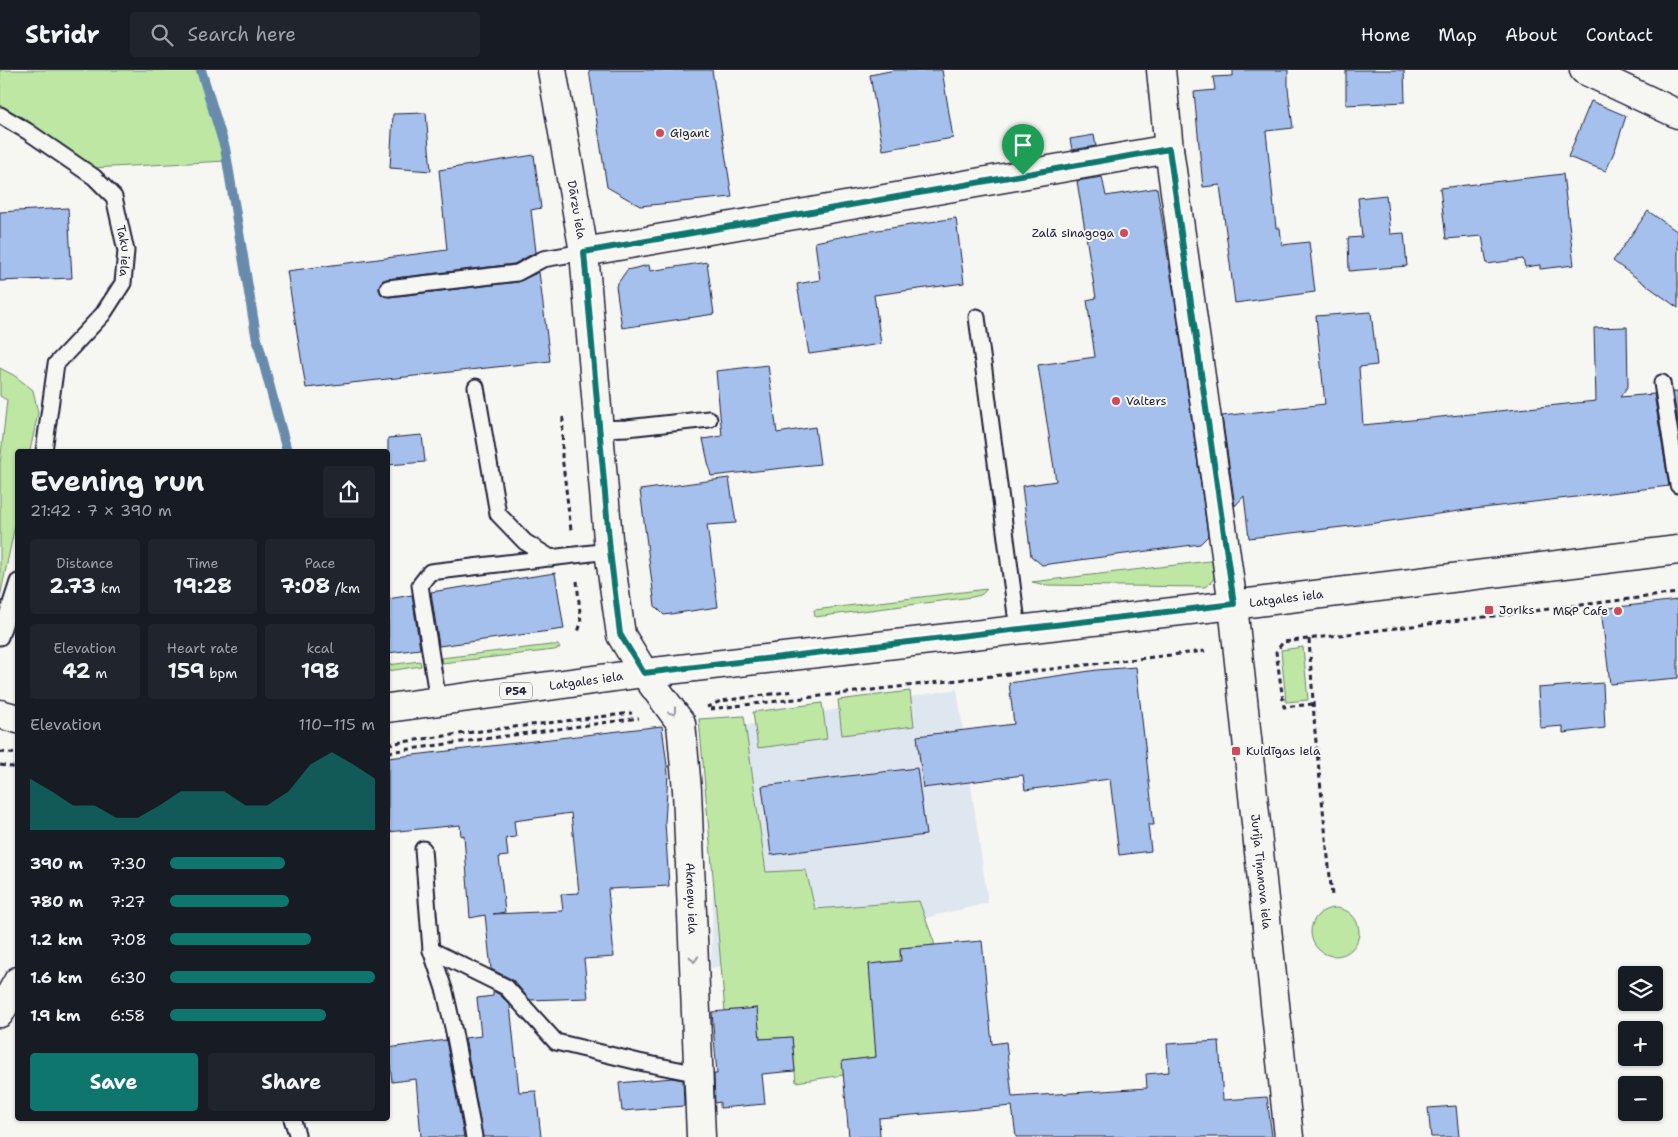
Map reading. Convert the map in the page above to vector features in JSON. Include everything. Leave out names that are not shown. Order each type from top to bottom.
[{"type":"street","name":"Dārzu iela","points":[[552,70],[584,252],[610,551],[620,634],[644,673]]},
{"type":"street","name":"Jurija Tiņanova iela","points":[[1161,70],[1169,149],[1234,604],[1289,1137]]},
{"type":"street","points":[[1584,70],[1678,114]]},
{"type":"street","points":[[584,252],[1169,149]]},
{"type":"street","name":"Latgales iela","points":[[390,708],[644,673],[1678,550]]},
{"type":"street","name":"Akmeņu iela","points":[[644,673],[681,723],[687,800],[701,1137]]},
{"type":"street","points":[[0,714],[15,718]]},
{"type":"street","points":[[0,1013],[15,986]]},
{"type":"lane","name":"Taku iela","points":[[0,115],[27,131],[94,177],[114,197],[126,251],[123,283],[103,314],[56,364],[44,449]]},
{"type":"lane","points":[[388,288],[517,273],[543,259],[584,252]]},
{"type":"lane","points":[[977,317],[1018,630]]},
{"type":"lane","points":[[1662,383],[1678,485]]},
{"type":"lane","points":[[476,387],[498,514],[525,542],[551,558]]},
{"type":"lane","points":[[600,429],[709,419]]},
{"type":"lane","points":[[438,702],[420,584],[430,572],[610,551]]},
{"type":"lane","points":[[0,637],[15,591]]},
{"type":"lane","points":[[423,849],[431,950],[447,1000],[474,1136]]},
{"type":"lane","points":[[431,950],[506,987],[556,1042],[699,1074]]},
{"type":"lane","points":[[293,1121],[297,1137]]},
{"type":"path","points":[[1313,704],[1284,707],[1276,652],[1283,642],[1678,593]]},
{"type":"path","points":[[1309,639],[1313,704],[1332,896]]},
{"type":"path","points":[[707,710],[1209,651]]},
{"type":"path","points":[[390,744],[633,713]]},
{"type":"path","points":[[390,752],[641,718]]},
{"type":"path","points":[[0,752],[15,754]]},
{"type":"path","points":[[0,765],[15,768]]},
{"type":"shaded area","points":[[957,689],[988,903],[711,968],[717,730]]},
{"type":"green space","points":[[0,70],[200,70],[227,161],[91,168],[0,108]]},
{"type":"green space","points":[[0,368],[15,376],[33,390],[38,413],[30,449],[15,449],[15,526],[0,597],[0,464],[7,400],[0,396]]},
{"type":"green space","points":[[1218,560],[1212,582],[1205,587],[1046,585],[1032,582]]},
{"type":"green space","points":[[987,589],[981,595],[972,597],[815,617],[814,610]]},
{"type":"green space","points":[[558,645],[560,648],[442,663],[441,658]]},
{"type":"green space","points":[[1303,647],[1308,700],[1286,702],[1281,650]]},
{"type":"green space","points":[[420,661],[421,666],[390,671],[390,665]]},
{"type":"green space","points":[[910,691],[914,726],[842,735],[838,700]]},
{"type":"green space","points":[[822,703],[827,739],[758,748],[753,712]]},
{"type":"green space","points":[[744,716],[766,872],[806,870],[815,909],[919,901],[935,945],[900,948],[900,961],[869,964],[878,1057],[842,1061],[844,1075],[796,1082],[792,1037],[760,1039],[757,1008],[725,1011],[699,719]]},
{"type":"green space","points":[[1335,908],[1344,910],[1352,915],[1357,923],[1359,932],[1357,941],[1352,949],[1344,954],[1335,956],[1326,954],[1318,949],[1313,941],[1311,932],[1313,923],[1318,915],[1326,910]]},
{"type":"building","name":"Gigant","points":[[589,70],[712,70],[732,197],[640,206],[607,187]]},
{"type":"building","points":[[895,70],[942,70],[953,138],[883,150],[870,75]]},
{"type":"building","points":[[1233,70],[1288,70],[1288,89],[1293,128],[1266,131],[1276,228],[1280,228],[1282,245],[1309,242],[1315,292],[1235,303],[1220,185],[1203,187],[1194,92],[1215,90],[1213,77],[1233,76]]},
{"type":"building","points":[[1346,70],[1404,70],[1405,102],[1346,105]]},
{"type":"building","points":[[1591,101],[1626,116],[1606,171],[1568,157]]},
{"type":"building","points":[[426,113],[431,171],[390,168],[393,114]]},
{"type":"building","points":[[1094,135],[1096,146],[1072,150],[1070,139]]},
{"type":"building","points":[[534,155],[541,208],[531,210],[536,252],[514,264],[387,279],[382,281],[379,289],[381,294],[389,297],[518,282],[539,272],[550,361],[306,388],[287,271],[447,250],[439,170]]},
{"type":"building","points":[[1563,174],[1574,265],[1540,269],[1540,265],[1525,267],[1523,259],[1487,264],[1482,236],[1446,239],[1440,188]]},
{"type":"building","name":"Valters","points":[[1102,177],[1106,196],[1157,188],[1208,536],[1200,544],[1042,565],[1031,556],[1022,486],[1056,481],[1038,365],[1095,357],[1087,300],[1096,298],[1077,181]]},
{"type":"building","points":[[1386,195],[1390,234],[1404,233],[1407,266],[1349,271],[1348,238],[1362,237],[1358,198]]},
{"type":"building","points":[[68,208],[72,278],[0,281],[0,212]]},
{"type":"building","points":[[1648,211],[1678,232],[1678,308],[1613,261]]},
{"type":"building","points":[[956,218],[964,283],[874,295],[881,344],[809,354],[797,284],[820,280],[815,242]]},
{"type":"building","points":[[707,262],[714,314],[622,328],[616,286],[627,270],[649,265],[650,271]]},
{"type":"building","points":[[1371,312],[1377,365],[1359,367],[1363,425],[1596,401],[1594,328],[1627,327],[1628,386],[1620,397],[1654,394],[1669,486],[1249,538],[1244,496],[1235,506],[1222,416],[1325,404],[1316,316]]},
{"type":"building","points":[[768,365],[777,433],[815,427],[820,464],[711,476],[703,439],[722,436],[716,371]]},
{"type":"building","points":[[1678,391],[1678,424],[1673,392]]},
{"type":"building","points":[[422,435],[425,462],[390,465],[388,438]]},
{"type":"building","points":[[729,478],[736,523],[707,525],[718,607],[664,615],[655,606],[640,490]]},
{"type":"building","points":[[555,573],[564,629],[439,646],[431,592]]},
{"type":"building","points":[[412,595],[420,649],[390,653],[390,599]]},
{"type":"building","points":[[1678,600],[1678,678],[1610,684],[1601,609]]},
{"type":"building","points":[[1136,667],[1154,825],[1148,825],[1151,851],[1119,855],[1110,779],[1025,790],[1023,775],[923,788],[917,736],[1014,724],[1009,683],[1097,670]]},
{"type":"building","points":[[1603,683],[1605,728],[1563,733],[1563,726],[1540,728],[1538,688]]},
{"type":"building","points":[[662,726],[668,774],[665,822],[669,886],[608,889],[614,957],[584,959],[588,998],[530,1000],[513,980],[491,969],[485,915],[470,918],[464,835],[461,836],[460,825],[390,832],[390,758]],"holes":[[[571,813],[579,893],[561,894],[563,911],[493,914],[505,912],[499,857],[508,856],[506,838],[516,837],[514,821]]]},
{"type":"building","points":[[917,768],[926,835],[771,855],[762,786]]},
{"type":"building","points":[[982,941],[992,1044],[1006,1042],[1012,1097],[1147,1088],[1146,1074],[1169,1072],[1167,1044],[1219,1041],[1223,1100],[1267,1097],[1272,1137],[1016,1137],[1012,1106],[879,1118],[880,1137],[849,1137],[842,1061],[876,1057],[869,964],[901,961],[900,948]]},
{"type":"building","points":[[493,991],[510,1005],[519,1092],[536,1091],[541,1137],[483,1137],[465,1038],[481,1036],[477,998],[493,996]]},
{"type":"building","points":[[757,1008],[760,1039],[792,1037],[795,1071],[762,1074],[765,1104],[720,1108],[720,1102],[715,1103],[714,1074],[717,1074],[712,1012]]},
{"type":"building","points":[[446,1040],[464,1137],[421,1137],[416,1079],[392,1082],[390,1048]]},
{"type":"building","points":[[672,1078],[683,1080],[684,1106],[622,1111],[619,1083]]},
{"type":"building","points":[[1456,1106],[1459,1137],[1431,1137],[1428,1108]]},
{"type":"waterway","points":[[201,70],[225,148],[256,335],[286,449]]},
{"type":"place","name":"Gigant","points":[[660,133]]},
{"type":"place","name":"Zalā sinagoga","points":[[1124,233]]},
{"type":"place","name":"Valters","points":[[1116,401]]},
{"type":"place","name":"Joriks","points":[[1489,610]]},
{"type":"place","name":"M&P Cafe","points":[[1618,611]]},
{"type":"place","name":"Kuldīgas iela","points":[[1236,751]]},
{"type":"route","points":[[1169,149],[1234,604],[644,673],[620,634],[610,551],[584,252],[1023,175],[1169,149]]}]
